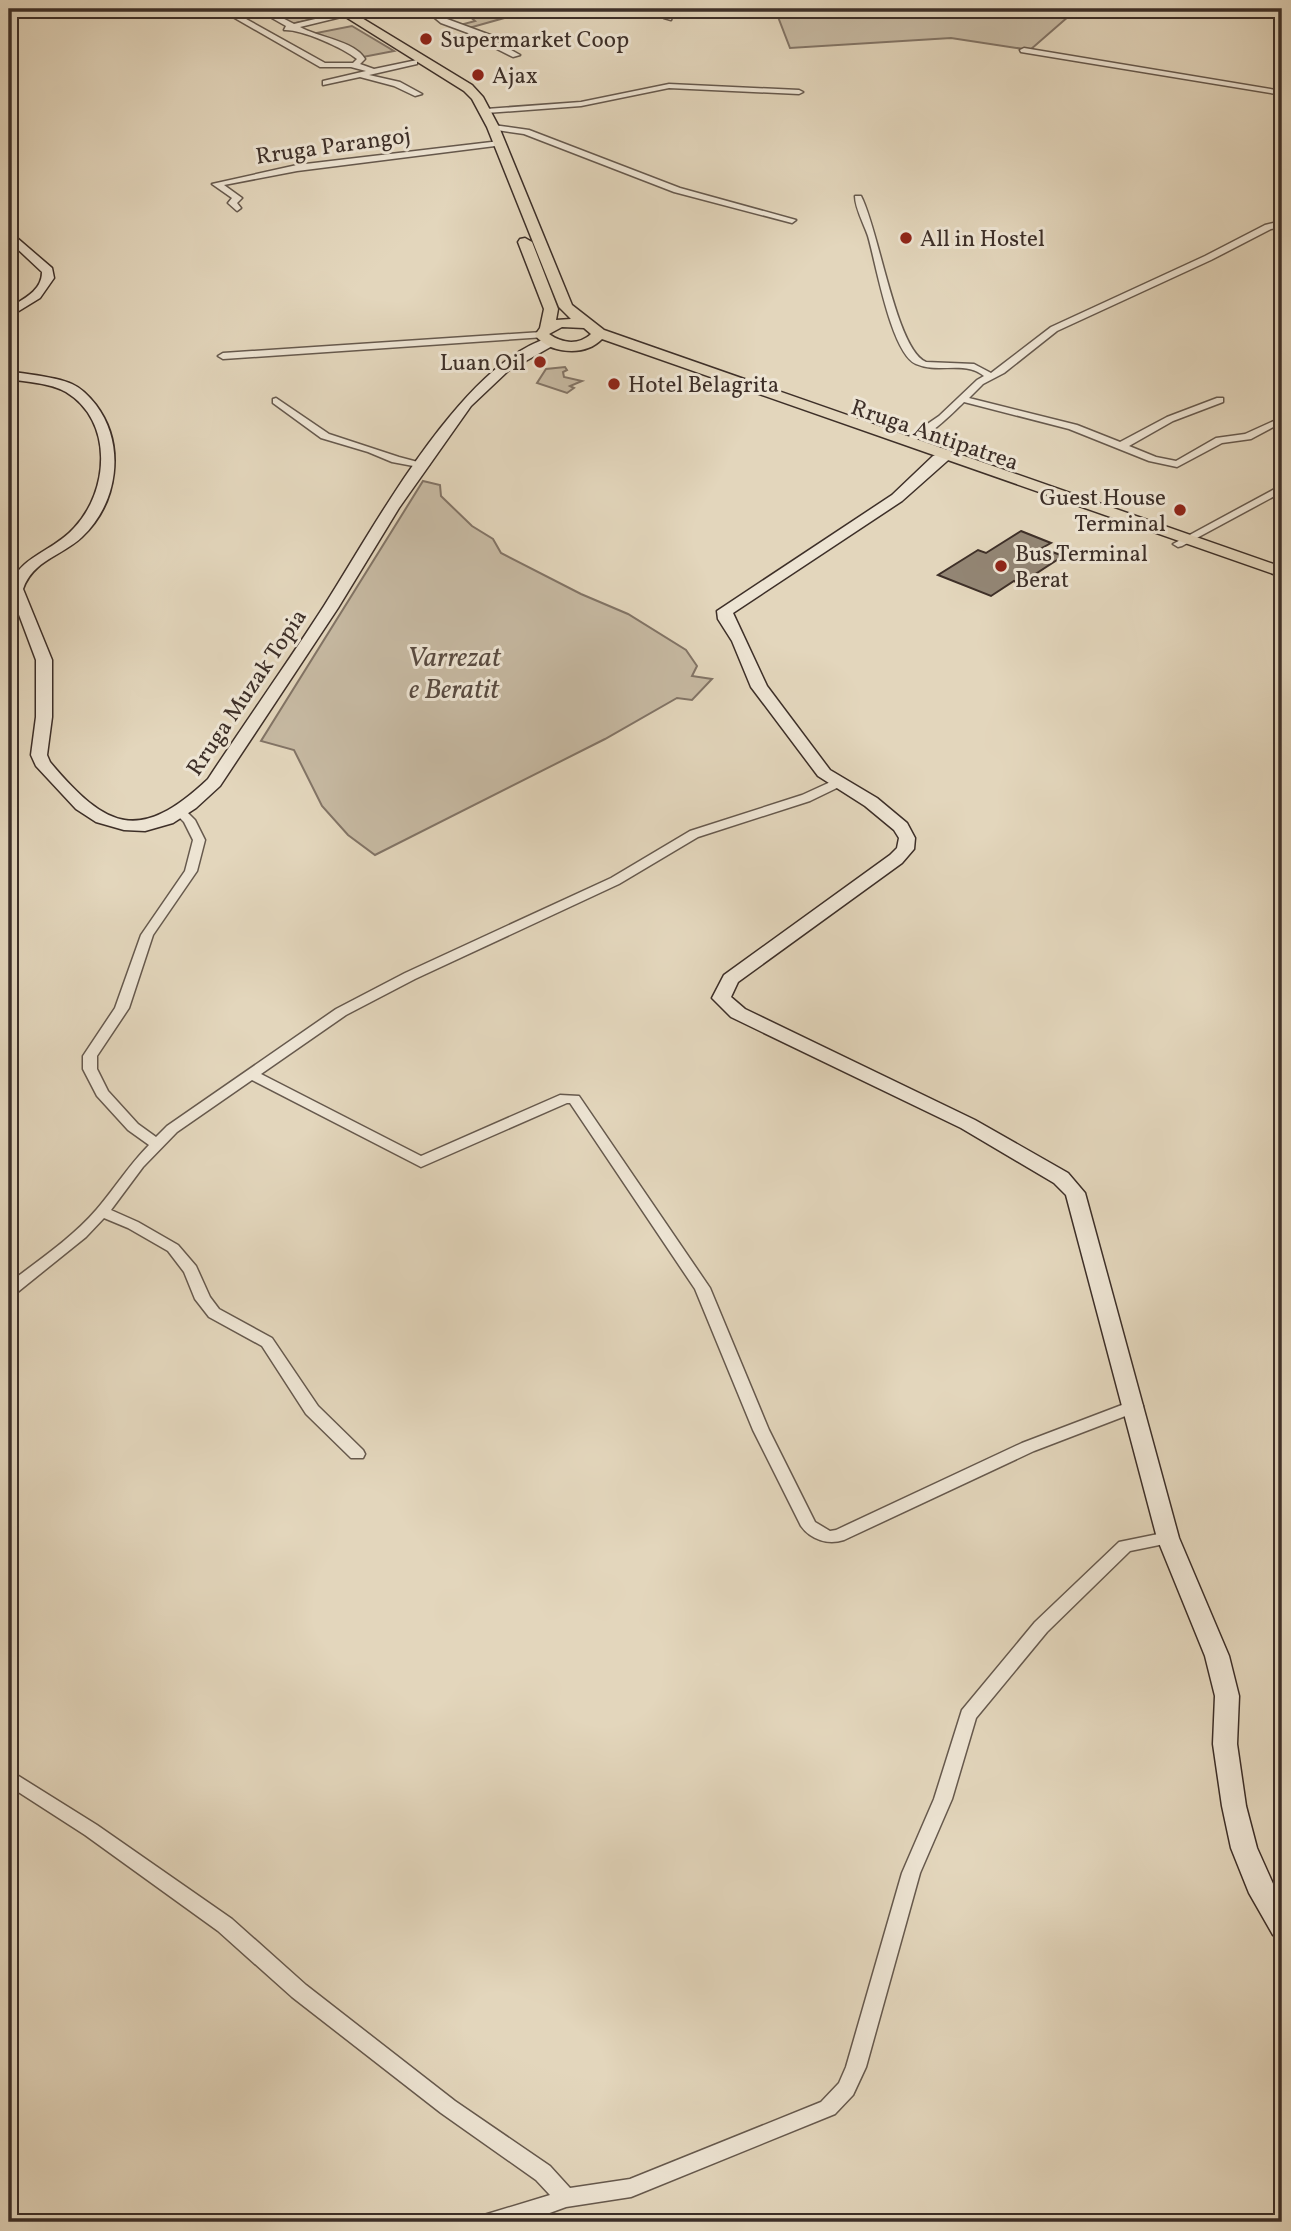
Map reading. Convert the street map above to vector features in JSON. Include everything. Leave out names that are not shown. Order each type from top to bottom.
[{"type":"main road","name":"Rruga Antipatrea","points":[[335,11],[463,97],[493,143],[566,307],[599,333],[760,394],[1183,541],[1282,572]]},
{"type":"main road","name":"Rruga Antipatrea","points":[[335,11],[468,88],[486,111],[493,128],[493,143],[551,309],[546,335],[569,346],[610,349],[640,356],[911,440],[943,456]]},
{"type":"main road","points":[[546,335],[560,323],[583,323]]},
{"type":"main road","points":[[569,346],[591,342],[599,333]]},
{"type":"main road","name":"Rruga Antipatrea","points":[[1183,541],[1282,581]]},
{"type":"street","points":[[223,9],[327,66],[356,64],[372,71]]},
{"type":"street","points":[[260,9],[306,34],[335,42],[360,56],[361,59],[356,64]]},
{"type":"street","points":[[428,9],[444,21],[490,38],[494,44],[516,55]]},
{"type":"street","points":[[668,18],[670,9]]},
{"type":"street","points":[[265,32],[293,27],[335,11]]},
{"type":"street","points":[[279,40],[306,34]]},
{"type":"street","points":[[1024,50],[1282,93]]},
{"type":"street","points":[[326,83],[414,62]]},
{"type":"street","points":[[359,75],[397,84],[418,94]]},
{"type":"street","points":[[486,111],[581,104],[669,86],[799,92]]},
{"type":"street","points":[[493,128],[526,132],[677,190],[792,220]]},
{"type":"street","name":"Rruga Parangoj","points":[[237,208],[232,203],[238,198],[216,184],[297,168],[493,143]]},
{"type":"street","points":[[858,198],[874,241],[890,306],[912,356],[923,363],[966,367],[986,372],[989,376]]},
{"type":"street","points":[[911,440],[942,418],[989,376],[1002,371],[1054,329],[1208,258],[1268,227],[1282,224]]},
{"type":"street","points":[[9,235],[48,271],[50,278],[46,286],[9,313]]},
{"type":"street","points":[[223,356],[289,350],[517,339],[546,335]]},
{"type":"street","name":"Rruga Muzak Topia","points":[[9,375],[77,391],[102,423],[108,439],[103,495],[93,515],[77,534],[18,576],[16,589],[44,660],[44,717],[39,755],[53,777],[79,805],[113,824],[129,827],[146,825],[180,812],[199,800],[242,744],[392,508],[466,403],[546,335]]},
{"type":"street","points":[[962,399],[1073,427],[1153,459],[1177,464],[1220,440],[1247,437],[1276,423]]},
{"type":"street","points":[[1121,446],[1170,419],[1220,400]]},
{"type":"street","points":[[276,401],[325,436],[396,460],[424,465]]},
{"type":"street","points":[[943,456],[897,498],[725,611],[726,619],[740,641],[759,687],[824,773],[888,814],[901,827],[907,838],[905,849],[896,859],[730,979],[721,998],[738,1013],[968,1124],[1061,1178],[1075,1193],[1135,1406],[1168,1538],[1217,1656],[1227,1696],[1225,1744],[1244,1848],[1262,1893],[1282,1927]]},
{"type":"street","points":[[1183,541],[1282,488]]},
{"type":"street","points":[[9,1292],[58,1255],[102,1212],[172,1129],[341,1012],[410,976],[607,885],[694,834],[806,798],[837,783]]},
{"type":"street","points":[[157,1144],[133,1127],[102,1093],[94,1080],[89,1063],[94,1047],[122,1008],[147,935],[191,871],[199,840],[189,820],[180,812]]},
{"type":"street","points":[[251,1074],[421,1162],[565,1098],[574,1099],[702,1288],[761,1430],[809,1526],[827,1537],[838,1536],[1028,1447],[1135,1406]]},
{"type":"street","points":[[102,1212],[133,1225],[173,1248],[191,1270],[203,1299],[214,1313],[267,1342],[312,1410],[357,1454]]},
{"type":"street","points":[[491,2222],[511,2218],[566,2197],[631,2188],[803,2119],[828,2108],[838,2099],[856,2067],[911,1873],[943,1799],[968,1716],[1041,1627],[1125,1546],[1168,1538]]},
{"type":"street","points":[[9,1777],[91,1830],[225,1925],[299,1991],[447,2107],[543,2173],[566,2197]]},
{"type":"green space","points":[[263,9],[320,9],[331,15],[291,24]]},
{"type":"green space","points":[[461,9],[536,9],[469,28],[460,25],[475,21]]},
{"type":"green space","points":[[775,9],[1103,9],[1127,15],[1069,16],[1030,50],[951,38],[790,48]]},
{"type":"green space","points":[[352,26],[394,51],[363,57],[311,34]]},
{"type":"green space","points":[[565,367],[567,370],[563,372],[564,377],[582,381],[570,386],[574,388],[567,393],[537,383],[546,369]]},
{"type":"green space","name":"Varrezat e Beratit","points":[[423,481],[440,485],[441,496],[472,526],[493,539],[501,553],[581,594],[628,614],[686,650],[697,666],[692,676],[712,679],[692,700],[677,698],[605,739],[375,855],[348,835],[322,806],[294,750],[261,741]]},
{"type":"building","name":"Bus Terminal Berat","points":[[1021,531],[1051,543],[1042,548],[1063,556],[1020,584],[1014,581],[991,596],[938,575],[978,550],[986,553]]},
{"type":"place","name":"Supermarket Coop","points":[[426,39]]},
{"type":"place","name":"Ajax","points":[[478,75]]},
{"type":"place","name":"All in Hostel","points":[[906,238]]},
{"type":"place","name":"Luan Oil","points":[[540,362]]},
{"type":"place","name":"Hotel Belagrita","points":[[614,384]]},
{"type":"place","name":"Guest House Terminal","points":[[1180,510]]},
{"type":"place","name":"Bus Terminal Berat","points":[[1001,566]]}]
